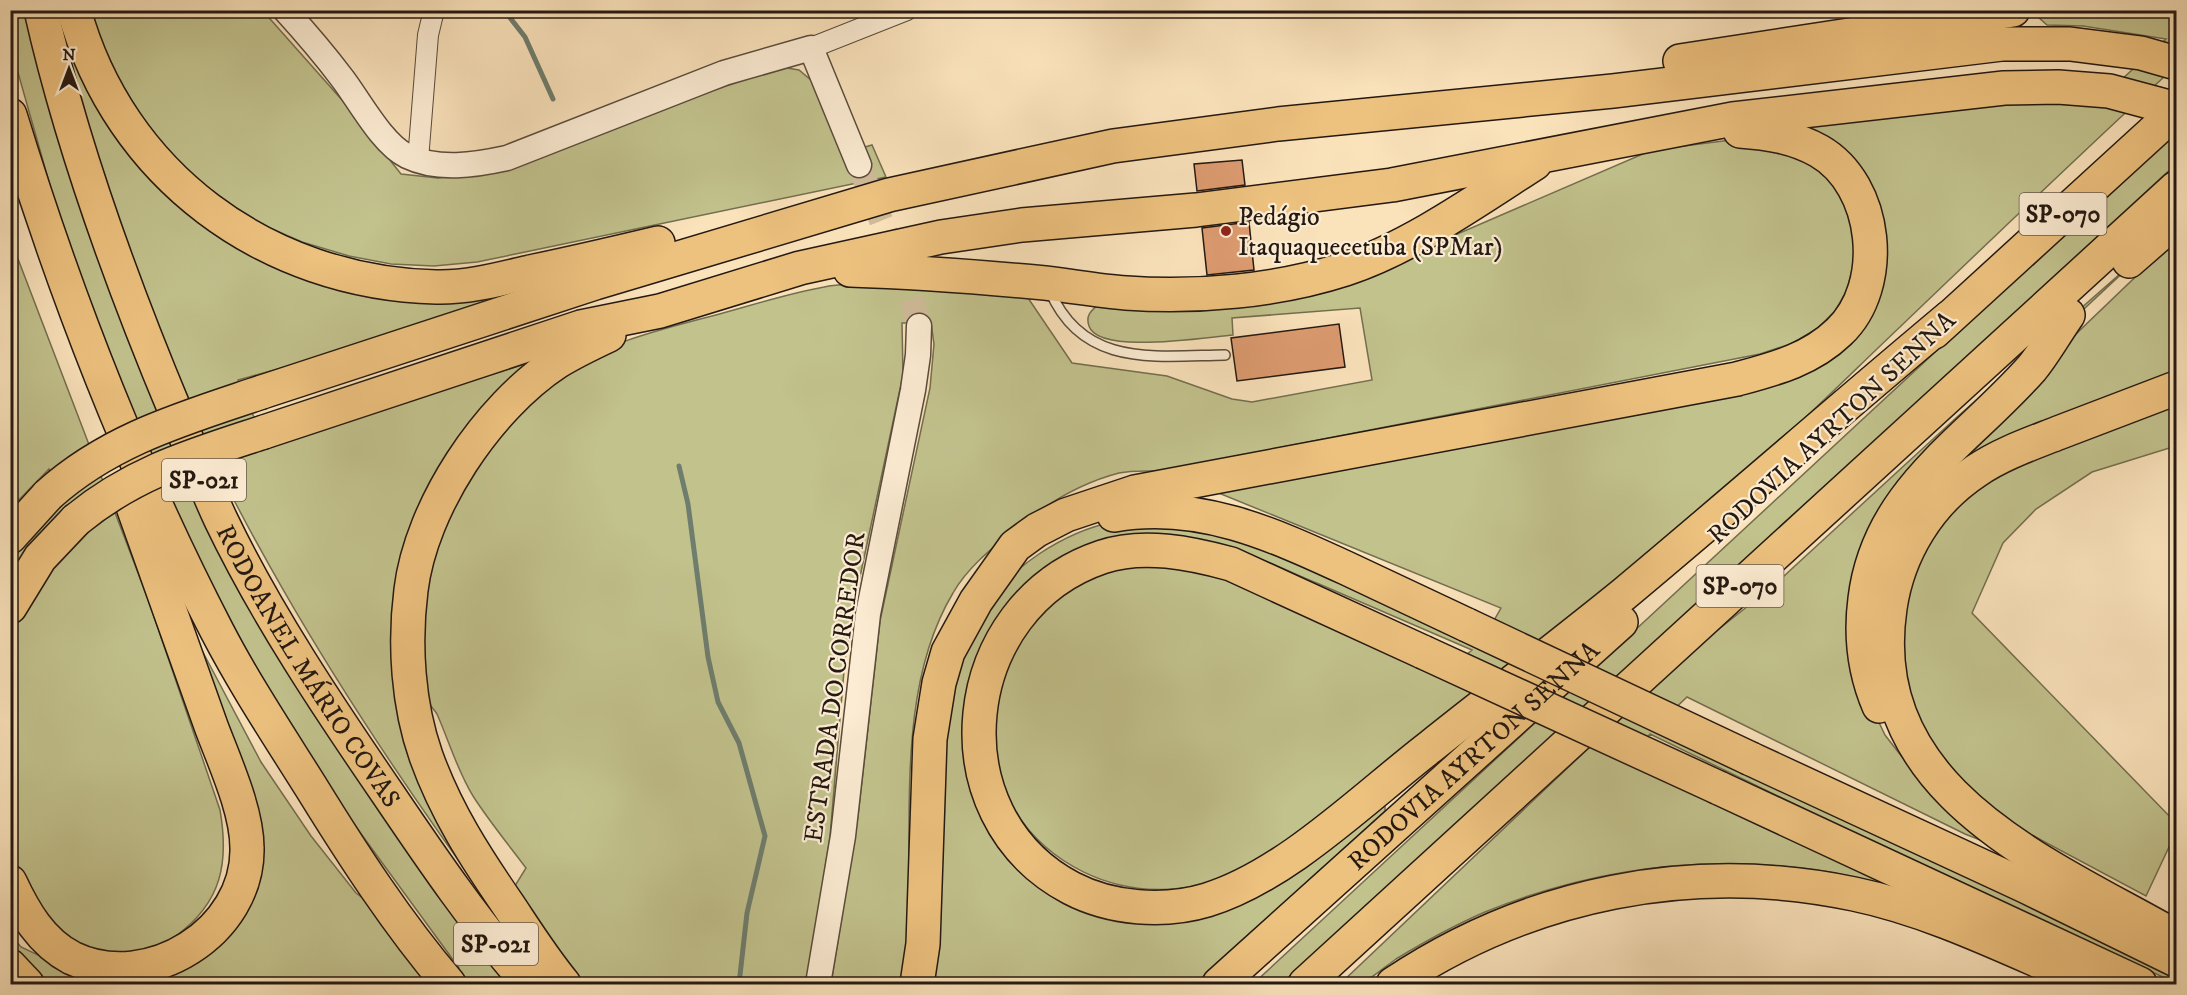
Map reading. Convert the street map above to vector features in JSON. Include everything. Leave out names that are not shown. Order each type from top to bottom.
[{"type":"highway","name":"RODOANEL MÁRIO COVAS","points":[[41,10],[50,47],[113,249],[154,360],[221,521],[295,651],[351,740],[465,904],[529,984]]},
{"type":"highway","points":[[74,10],[95,72],[116,112],[163,169],[201,202],[258,242],[330,273],[380,283],[438,288],[499,279],[838,201],[889,195]]},
{"type":"highway","points":[[10,537],[48,495],[91,460],[137,436],[262,392],[595,283],[889,195],[1113,146],[1278,124],[2013,10]]},
{"type":"highway","points":[[1278,124],[1473,107],[2002,44],[2070,44],[2141,53],[2176,63]]},
{"type":"highway","points":[[10,607],[40,558],[76,520],[103,498],[160,467],[581,327],[660,312],[800,268],[964,234],[1023,225],[1196,210],[1392,185],[1734,119],[2004,88],[2058,87],[2109,91],[2176,110]]},
{"type":"highway","name":"RODOVIA AYRTON SENNA","points":[[1219,984],[1506,727],[2176,110]]},
{"type":"highway","name":"SP-021","points":[[10,115],[81,324],[158,514],[218,633],[334,824],[441,975]]},
{"type":"highway","points":[[917,984],[923,944],[930,738],[939,683],[948,652],[960,626],[1015,546],[1037,530],[1103,500],[1146,489],[1737,379],[1784,366],[1815,352],[1841,331],[1860,306],[1870,246],[1867,221],[1858,196],[1842,172],[1821,152],[1796,140],[1767,133],[1724,130],[1623,141]]},
{"type":"highway","points":[[800,268],[919,272],[1123,293],[1170,295],[1256,287],[1310,279],[1347,269],[1379,256],[1462,211],[1548,155]]},
{"type":"highway","name":"SP-070","points":[[1305,984],[2176,188]]},
{"type":"highway","points":[[1759,568],[1850,506],[2176,220]]},
{"type":"highway","points":[[564,984],[463,838],[444,802],[426,754],[414,711],[410,675],[411,588],[433,518],[456,470],[498,415],[532,381],[557,362],[660,312]]},
{"type":"highway","points":[[1942,782],[1909,757],[1884,718],[1864,663],[1861,626],[1866,587],[1877,547],[1890,520],[1911,489],[2032,367],[2068,315]]},
{"type":"highway","points":[[1950,317],[1623,594],[1314,838],[1260,876],[1207,900],[1180,906],[1152,908],[1097,899],[1072,889],[1034,861],[1017,845],[991,799],[980,756],[980,730],[987,674],[996,649],[1023,609],[1047,587],[1075,569],[1103,556],[1134,551],[1165,551],[1199,555],[1232,564],[1423,652],[1719,788],[2140,984]]},
{"type":"highway","points":[[10,882],[33,924],[50,943],[73,959],[102,968],[130,969],[158,964],[201,942],[221,922],[237,897],[246,869],[247,847],[244,825],[226,767],[106,433],[81,324]]},
{"type":"highway","points":[[2176,388],[2002,455],[1952,488],[1929,514],[1900,567],[1891,598],[1887,630],[1888,664],[1895,700],[1908,733],[1923,760],[1966,809],[2000,836],[2176,937]]},
{"type":"highway","points":[[993,580],[1035,546],[1073,527],[1106,516],[1139,510],[1178,511],[1208,515],[1285,540],[2025,886],[2176,960]]},
{"type":"highway","points":[[1393,984],[1436,957],[1555,905],[1615,890],[1674,883],[1735,881],[1854,894],[1923,915],[2092,984]]},
{"type":"highway","points":[[10,966],[27,984]]},
{"type":"street","points":[[285,10],[315,43],[394,148],[418,160],[447,165],[477,165],[507,158],[724,73],[811,48],[907,10]]},
{"type":"street","points":[[418,160],[428,35],[434,10]]},
{"type":"street","points":[[811,48],[859,165]]},
{"type":"street","name":"ESTRADA DO CORREDOR","points":[[818,984],[843,836],[868,614],[913,390],[918,355],[918,326]]},
{"type":"lane","points":[[1046,284],[1058,310],[1073,330],[1111,349],[1152,356],[1225,355]]},
{"type":"green space","points":[[2071,10],[2176,11],[2176,66],[1805,418],[1746,470],[1610,586],[1346,799],[1288,843],[1258,862],[1229,876],[1201,885],[1138,888],[1083,872],[1039,841],[1008,798],[991,748],[992,695],[1012,643],[1054,595],[1070,583],[1103,567],[1139,559],[1176,558],[1196,561],[1231,573],[1332,621],[1440,677],[1472,650],[1263,560],[1206,541],[1166,536],[1126,539],[1087,550],[1052,569],[1037,581],[1006,615],[992,635],[973,694],[975,752],[994,804],[1027,848],[1072,882],[1125,902],[1182,906],[1242,890],[1290,864],[1430,759],[1385,802],[1385,811],[1195,984],[934,984],[942,870],[947,705],[955,670],[970,631],[991,597],[1021,567],[1077,533],[1115,521],[1152,518],[1189,520],[1226,528],[1263,540],[1485,636],[1501,608],[1199,485],[1683,395],[1779,374],[1811,361],[1843,338],[1867,309],[1882,275],[1885,236],[1877,199],[1858,168],[1832,144],[1800,124],[1974,100],[2040,96],[2099,100],[2166,39],[2083,26],[2047,25],[2038,17]]},
{"type":"green space","points":[[10,11],[28,11],[80,182],[184,475],[220,551],[311,710],[419,865],[479,945],[498,915],[385,754],[333,672],[282,588],[235,503],[192,415],[152,326],[117,234],[87,134],[64,32],[71,35],[92,86],[116,127],[147,164],[186,202],[268,260],[326,282],[423,301],[506,296],[587,279],[511,305],[238,380],[266,445],[576,348],[493,404],[460,444],[436,484],[418,528],[405,573],[399,620],[399,667],[405,714],[418,759],[435,798],[500,910],[526,868],[467,786],[437,714],[428,701],[420,663],[422,599],[430,558],[444,518],[479,453],[510,414],[527,397],[565,369],[604,349],[646,334],[768,300],[830,286],[969,285],[1024,292],[1072,363],[1167,376],[1232,399],[1252,402],[1372,380],[1360,308],[1232,318],[1233,335],[1154,342],[1112,340],[1097,335],[1089,326],[1088,319],[1092,310],[1100,303],[1168,307],[1330,289],[1652,150],[1731,140],[1757,141],[1805,155],[1826,171],[1842,189],[1852,208],[1858,246],[1847,290],[1835,311],[1818,328],[1793,343],[1760,354],[1160,471],[1119,473],[1076,489],[1037,513],[988,552],[965,575],[953,593],[933,636],[920,683],[913,732],[909,886],[903,984],[831,984],[858,816],[880,621],[930,388],[934,344],[931,323],[902,323],[903,375],[857,591],[845,659],[830,837],[807,984],[454,984],[459,968],[329,790],[250,657],[166,498],[112,367],[53,196],[11,48]]},
{"type":"green space","points":[[87,11],[263,11],[342,100],[401,174],[438,178],[478,172],[781,67],[799,70],[812,81],[844,153],[872,145],[886,177],[477,262],[434,266],[391,264],[349,256],[302,242],[256,222],[217,199],[185,172],[123,99]]},
{"type":"green space","points":[[2176,129],[2176,164],[1289,984],[1253,984],[1945,342]]},
{"type":"green space","points":[[10,238],[148,599],[220,810],[223,829],[222,864],[213,895],[204,909],[177,935],[160,947],[140,954],[85,955],[11,893],[11,554],[24,536],[64,496],[49,469],[11,508]]},
{"type":"green space","points":[[2176,238],[2176,379],[1939,491],[1930,474]]},
{"type":"green space","points":[[2145,252],[1932,451],[1865,693],[1885,735],[1930,793],[1996,837],[1985,842],[1965,834],[1687,697],[1664,719],[2176,959],[2176,983],[1947,878],[1650,734],[1631,758],[1970,907],[1864,879],[1785,866],[1697,864],[1654,868],[1569,884],[1485,912],[1462,922],[1396,959],[1363,983],[1340,984],[1657,683],[1700,644],[1772,587],[1957,417]]},
{"type":"green space","points":[[2176,398],[2176,446],[2092,472],[2036,509],[2003,543],[1972,613],[2176,823],[2176,832],[2146,896],[2015,826],[1984,801],[1926,745],[1895,651],[1920,544],[1977,480]]},
{"type":"green space","points":[[197,641],[261,762],[311,836],[356,893],[375,907],[439,984],[46,984],[11,949],[10,934],[21,947],[78,974],[131,978],[246,906]]},
{"type":"building","points":[[1242,160],[1245,185],[1197,191],[1194,164]]},
{"type":"building","points":[[1249,222],[1254,270],[1207,275],[1202,228]]},
{"type":"building","points":[[1339,324],[1345,367],[1237,381],[1231,338]]},
{"type":"waterway","points":[[504,10],[525,37],[553,99]]},
{"type":"waterway","points":[[679,466],[688,504],[708,657],[718,702],[739,743],[765,836],[747,913],[739,984]]},
{"type":"tunnel","points":[[859,165],[910,293],[919,326]]},
{"type":"place","name":"Pedágio Itaquaquecetuba (SPMar)","points":[[1226,231]]}]
